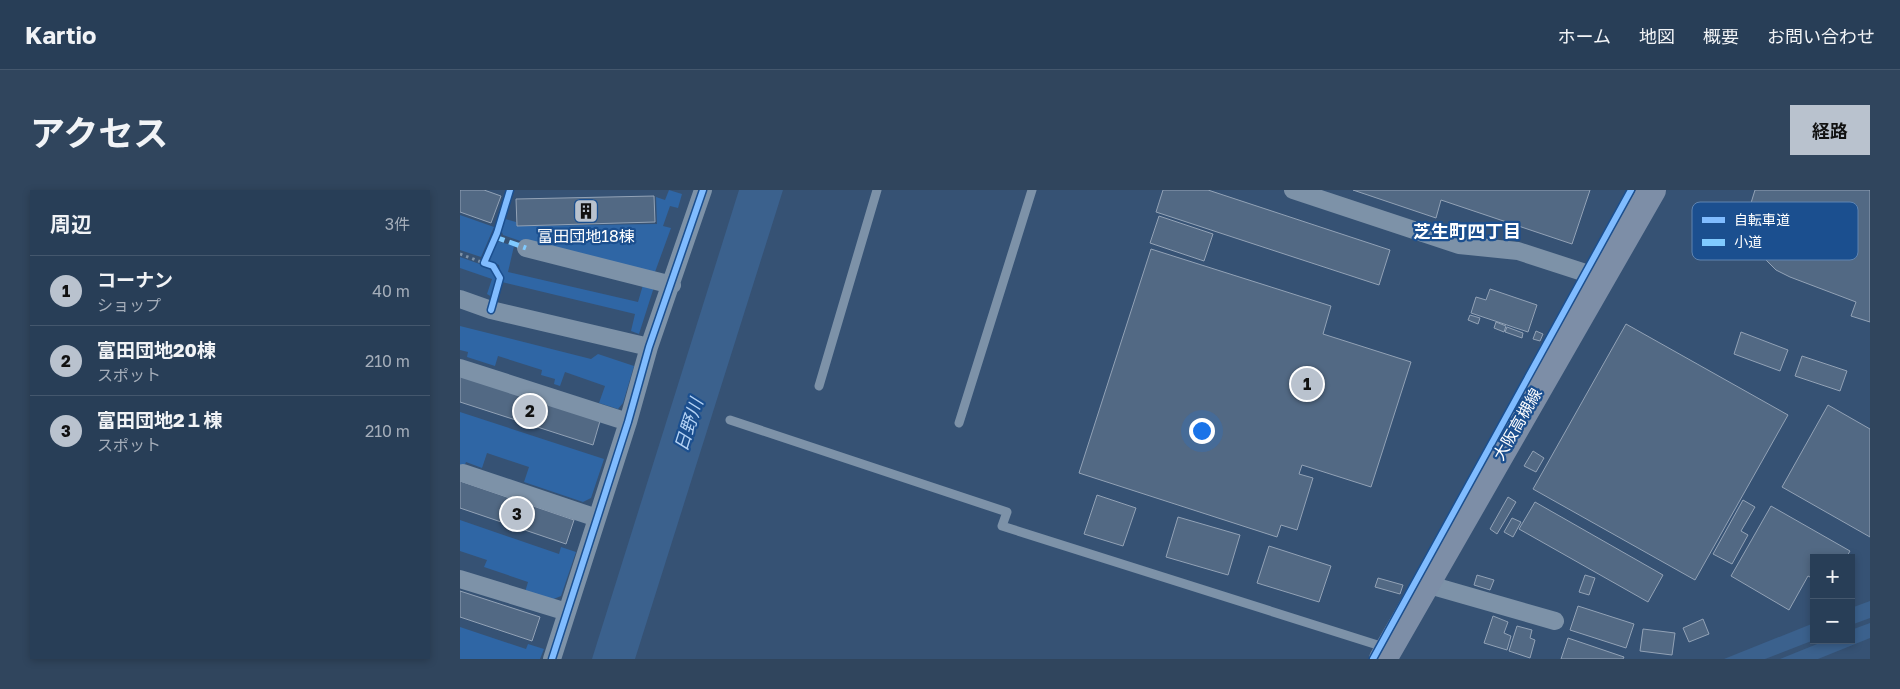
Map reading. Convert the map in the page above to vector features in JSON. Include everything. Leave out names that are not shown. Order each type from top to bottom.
[{"type":"main road","name":"大阪高槻線","points":[[1386,654],[1652,190]]},
{"type":"street","points":[[552,659],[628,422],[649,347],[672,285],[703,190]]},
{"type":"street","points":[[1293,190],[1459,245],[1518,251],[1601,278]]},
{"type":"street","points":[[526,248],[672,285]]},
{"type":"street","points":[[460,299],[491,310],[649,347]]},
{"type":"street","points":[[460,368],[628,422]]},
{"type":"street","points":[[463,474],[597,518]]},
{"type":"street","points":[[460,578],[567,612]]},
{"type":"street","points":[[1426,584],[1555,620]]},
{"type":"lane","points":[[819,386],[877,190]]},
{"type":"lane","points":[[959,423],[1032,190]]},
{"type":"lane","points":[[730,420],[1007,512],[1002,526],[1348,638],[1386,654]]},
{"type":"path","points":[[484,263],[497,233],[510,190]]},
{"type":"path","points":[[460,254],[493,266],[500,278],[491,310]]},
{"type":"shaded area","points":[[669,190],[682,194],[678,208],[670,206],[663,226],[671,228],[655,272],[529,244],[503,235],[501,229],[505,219],[516,222],[517,226],[657,224],[656,197],[665,200]]},
{"type":"shaded area","points":[[460,215],[494,227],[481,257],[460,250]]},
{"type":"shaded area","points":[[497,241],[514,246],[508,272],[638,302],[643,285],[654,287],[639,334],[631,331],[635,314],[502,282],[499,265],[487,260]]},
{"type":"shaded area","points":[[460,257],[491,268],[497,281],[492,297],[487,294],[492,279],[460,268]]},
{"type":"shaded area","points":[[460,326],[591,359],[598,354],[634,366],[623,403],[618,409],[599,403],[605,386],[565,372],[560,386],[554,384],[555,379],[541,375],[542,370],[498,356],[495,366],[467,357],[468,352],[460,350]]},
{"type":"shaded area","points":[[460,412],[604,459],[591,498],[583,502],[524,482],[529,467],[487,453],[482,468],[466,462],[464,467],[460,467]]},
{"type":"shaded area","points":[[460,520],[559,554],[561,547],[576,552],[561,596],[551,600],[525,592],[528,582],[484,567],[487,560],[460,551]]},
{"type":"shaded area","points":[[460,627],[526,649],[528,644],[544,649],[540,659],[460,659]]},
{"type":"water","name":"日野川","points":[[739,190],[783,190],[635,659],[592,659]]},
{"type":"water","points":[[1870,601],[1870,618],[1855,624],[1855,607]]},
{"type":"water","points":[[1870,623],[1870,638],[1818,659],[1780,659],[1817,644],[1855,644],[1855,629]]},
{"type":"water","points":[[1810,625],[1810,642],[1765,659],[1724,659]]},
{"type":"building","points":[[460,190],[484,190],[501,196],[491,223],[460,212]]},
{"type":"building","points":[[1163,190],[1208,190],[1390,250],[1379,285],[1156,212]]},
{"type":"building","points":[[1353,190],[1590,190],[1572,244],[1441,200],[1436,218]]},
{"type":"building","points":[[1755,190],[1870,190],[1870,322],[1851,316],[1856,302],[1790,277],[1776,270],[1766,260],[1858,260],[1858,202],[1751,202]]},
{"type":"building","name":"富田団地18棟","points":[[654,196],[655,222],[517,226],[516,199]]},
{"type":"building","points":[[1159,216],[1213,234],[1204,261],[1150,243]]},
{"type":"building","points":[[1151,249],[1331,306],[1323,334],[1411,362],[1371,487],[1302,465],[1299,474],[1313,478],[1297,530],[1281,525],[1277,537],[1079,473]]},
{"type":"building","points":[[1490,289],[1537,305],[1528,332],[1471,313],[1476,297],[1486,300]]},
{"type":"building","points":[[1470,315],[1480,318],[1478,324],[1468,320]]},
{"type":"building","points":[[1496,322],[1506,326],[1504,332],[1494,328]]},
{"type":"building","points":[[1626,324],[1788,415],[1695,580],[1533,489]]},
{"type":"building","points":[[1507,327],[1523,333],[1522,338],[1505,332]]},
{"type":"building","points":[[1536,331],[1543,334],[1540,341],[1533,339]]},
{"type":"building","points":[[1741,332],[1788,350],[1780,371],[1734,354]]},
{"type":"building","points":[[1802,356],[1847,371],[1840,391],[1795,376]]},
{"type":"building","points":[[460,375],[600,421],[593,445],[460,402]]},
{"type":"building","points":[[1828,405],[1870,429],[1870,537],[1782,487]]},
{"type":"building","points":[[1533,451],[1544,458],[1536,472],[1524,466]]},
{"type":"building","points":[[460,481],[574,520],[566,544],[460,508]]},
{"type":"building","points":[[1097,495],[1136,508],[1123,546],[1084,534]]},
{"type":"building","points":[[1508,497],[1516,502],[1497,534],[1490,529]]},
{"type":"building","points":[[1743,500],[1755,507],[1741,531],[1748,535],[1732,564],[1713,554]]},
{"type":"building","points":[[1535,502],[1663,575],[1648,602],[1519,529]]},
{"type":"building","points":[[1771,506],[1850,551],[1848,554],[1810,554],[1810,577],[1808,576],[1789,610],[1731,576]]},
{"type":"building","points":[[1178,517],[1240,535],[1228,575],[1166,557]]},
{"type":"building","points":[[1512,518],[1521,522],[1513,537],[1504,532]]},
{"type":"building","points":[[1269,546],[1331,566],[1319,602],[1257,583]]},
{"type":"building","points":[[1477,575],[1494,580],[1490,590],[1474,585]]},
{"type":"building","points":[[1585,575],[1595,578],[1589,595],[1579,592]]},
{"type":"building","points":[[1378,578],[1403,585],[1400,594],[1375,587]]},
{"type":"building","points":[[460,591],[540,617],[532,641],[460,617]]},
{"type":"building","points":[[1578,606],[1634,624],[1626,648],[1570,630]]},
{"type":"building","points":[[1493,616],[1508,622],[1504,633],[1511,636],[1507,650],[1484,643]]},
{"type":"building","points":[[1703,619],[1709,634],[1689,642],[1683,628]]},
{"type":"building","points":[[1517,626],[1532,630],[1530,638],[1535,640],[1530,658],[1509,651]]},
{"type":"building","points":[[1643,629],[1675,633],[1672,655],[1640,651]]},
{"type":"building","points":[[1568,638],[1624,657],[1623,659],[1561,659]]},
{"type":"marked path","points":[[495,237],[526,248]]},
{"type":"cycle path","points":[[491,310],[500,278],[493,266],[484,263],[497,233],[510,190]]},
{"type":"cycle path","points":[[552,659],[628,422],[649,347],[703,190]]},
{"type":"cycle path","points":[[1373,659],[1631,190]]},
{"type":"place","name":"富田団地18棟","points":[[586,211]]},
{"type":"place","name":"コーナン","points":[[1307,384]]},
{"type":"place","name":"富田団地20棟","points":[[530,411]]},
{"type":"place","name":"富田団地2１棟","points":[[517,514]]},
{"type":"district","name":"芝生町四丁目","points":[[1467,232]]}]
